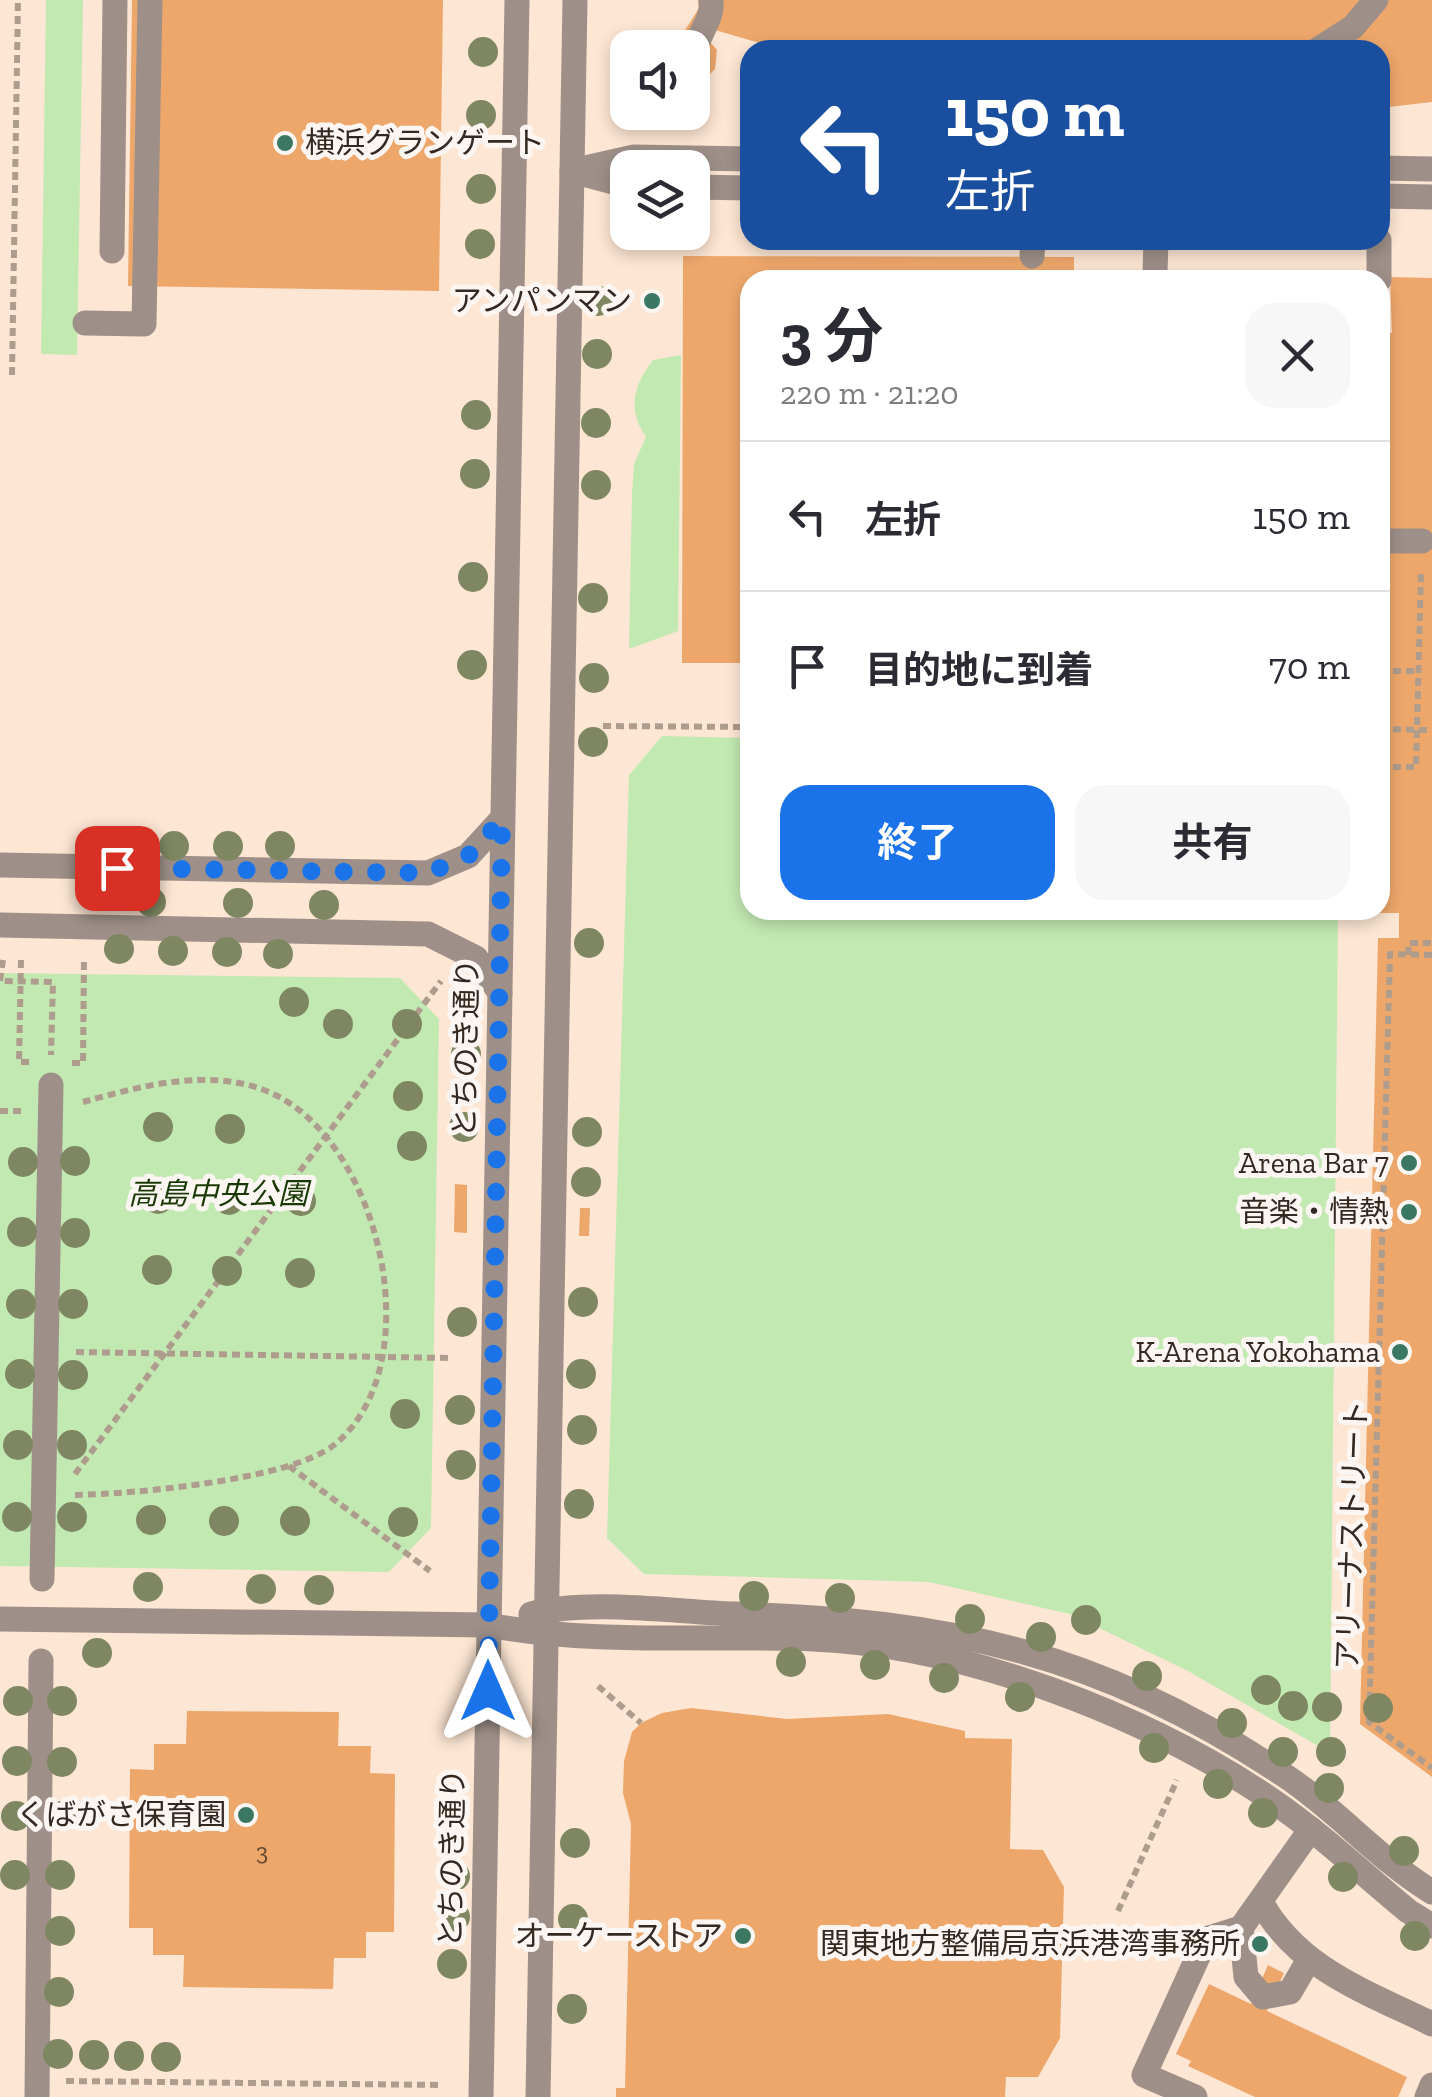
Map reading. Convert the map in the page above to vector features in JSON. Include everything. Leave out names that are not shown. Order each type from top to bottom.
[{"type":"street","points":[[112,250],[115,0]]},
{"type":"street","points":[[102,320],[144,324],[150,0]]},
{"type":"street","name":"とちのき通り","points":[[480,2097],[517,0]]},
{"type":"street","points":[[538,2097],[576,0]]},
{"type":"street","points":[[1333,40],[1353,27],[1376,0]]},
{"type":"street","points":[[700,30],[714,2]]},
{"type":"street","points":[[572,171],[634,156],[740,159]]},
{"type":"street","points":[[1390,168],[1432,168]]},
{"type":"street","points":[[572,171],[610,181]]},
{"type":"street","points":[[710,188],[740,188]]},
{"type":"street","points":[[1390,196],[1432,197]]},
{"type":"street","points":[[1390,541],[1422,541]]},
{"type":"street","points":[[0,866],[428,873],[468,856],[502,819]]},
{"type":"street","points":[[0,926],[428,934],[476,958],[500,993]]},
{"type":"street","points":[[42,1579],[52,1496],[46,1352],[51,1085]]},
{"type":"street","points":[[0,1619],[488,1625],[808,1616],[925,1628],[1008,1644],[1077,1666],[1160,1702],[1228,1738],[1339,1816],[1432,1892]]},
{"type":"street","points":[[546,1623],[817,1639],[908,1652],[1006,1676],[1146,1727],[1219,1766],[1312,1829],[1408,1911],[1432,1926]]},
{"type":"street","points":[[37,2089],[42,1662]]},
{"type":"street","points":[[1196,2097],[1144,2075],[1206,1939],[1242,1928],[1312,1829]]},
{"type":"street","points":[[1261,1902],[1271,1921],[1308,1961],[1432,2024]]},
{"type":"street","points":[[1242,1928],[1246,1977],[1263,1998],[1290,1992],[1308,1961]]},
{"type":"street","points":[[1427,2097],[1432,2085]]},
{"type":"path","points":[[12,375],[18,0]]},
{"type":"path","points":[[1390,767],[1416,768],[1422,541]]},
{"type":"path","points":[[1390,672],[1417,671]]},
{"type":"path","points":[[603,726],[740,727]]},
{"type":"path","points":[[1390,729],[1432,730]]},
{"type":"path","points":[[1432,944],[1409,943],[1408,955],[1432,955]]},
{"type":"path","name":"アリーナストリート","points":[[1408,955],[1390,954],[1369,1722],[1432,1768]]},
{"type":"path","points":[[3,960],[0,981],[53,982],[52,1052]]},
{"type":"path","points":[[19,1052],[21,960]]},
{"type":"path","points":[[82,1053],[84,961]]},
{"type":"path","points":[[52,1496],[166,1353],[441,982]]},
{"type":"path","points":[[0,1111],[50,1112],[154,1082],[206,1080],[268,1091],[306,1113],[328,1136],[372,1225],[384,1276],[384,1357],[379,1382],[360,1419],[332,1447],[288,1465],[150,1492],[52,1496]]},
{"type":"path","points":[[46,1352],[450,1358]]},
{"type":"path","points":[[288,1465],[430,1571]]},
{"type":"path","points":[[598,1686],[641,1724]]},
{"type":"path","points":[[1118,1911],[1180,1773]]},
{"type":"path","points":[[37,2089],[442,2085]]},
{"type":"green space","points":[[46,0],[83,0],[77,355],[41,354]]},
{"type":"green space","points":[[681,355],[678,631],[629,649],[634,464],[646,437],[636,417],[635,398],[653,360]]},
{"type":"green space","points":[[662,736],[740,738],[740,920],[1338,920],[1330,1753],[1188,1671],[1070,1614],[929,1582],[644,1574],[607,1538],[629,775]]},
{"type":"green space","name":"高島中央公園","points":[[0,973],[400,978],[439,1019],[431,1528],[389,1572],[0,1566]]},
{"type":"building","name":"横浜グランゲート","points":[[132,0],[443,0],[439,291],[128,286]]},
{"type":"building","points":[[698,0],[1432,0],[1432,102],[1390,107],[1390,40],[750,40],[715,30],[710,42],[710,30],[685,30],[699,8]]},
{"type":"building","points":[[710,42],[717,50],[715,69],[710,74]]},
{"type":"building","points":[[683,256],[1074,257],[1074,270],[740,270],[740,663],[682,663]]},
{"type":"building","name":"K-Arena Yokohama","points":[[1390,277],[1432,278],[1432,1777],[1360,1724],[1378,938],[1399,938],[1399,913],[1390,913]]},
{"type":"building","points":[[455,1184],[467,1185],[467,1233],[454,1232]]},
{"type":"building","points":[[580,1208],[590,1208],[589,1236],[579,1236]]},
{"type":"building","points":[[691,1708],[787,1719],[888,1714],[965,1731],[965,1738],[1012,1739],[1010,1849],[1043,1850],[1064,1887],[1060,2038],[1038,2077],[1006,2077],[1005,2097],[616,2097],[616,2088],[625,2088],[631,1824],[623,1793],[624,1761],[632,1732],[641,1723],[662,1713]]},
{"type":"building","points":[[187,1711],[339,1712],[338,1746],[371,1746],[370,1773],[395,1774],[394,1932],[366,1932],[366,1958],[334,1958],[333,1989],[183,1987],[184,1955],[153,1955],[153,1928],[129,1928],[130,1769],[154,1770],[154,1744],[186,1744]]},
{"type":"building","points":[[1268,1965],[1284,1973],[1267,2011],[1407,2077],[1398,2097],[1255,2097],[1188,2066],[1191,2061],[1176,2054],[1209,1984],[1251,2004]]},
{"type":"place","name":"横浜グランゲート","points":[[285,143]]},
{"type":"place","name":"アンパンマン","points":[[652,301]]},
{"type":"place","name":"Arena Bar 7","points":[[1409,1163]]},
{"type":"place","name":"音楽・情熱","points":[[1409,1212]]},
{"type":"place","name":"K-Arena Yokohama","points":[[1400,1352]]},
{"type":"place","name":"くばがさ保育園","points":[[246,1815]]},
{"type":"place","name":"オーケーストア","points":[[743,1936]]},
{"type":"place","name":"関東地方整備局京浜港湾事務所","points":[[1260,1944]]},
{"type":"route","points":[[117,868],[428,873],[468,856],[502,819],[488,1691]]}]
